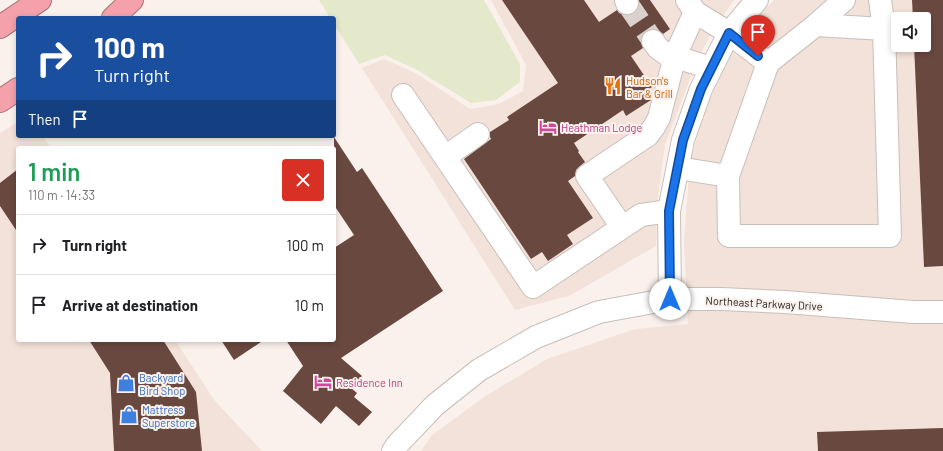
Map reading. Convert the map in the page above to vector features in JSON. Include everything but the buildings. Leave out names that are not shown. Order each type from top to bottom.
[{"type":"highway","points":[[16,16],[40,0]]},
{"type":"highway","points":[[115,16],[132,0]]},
{"type":"highway","points":[[0,27],[16,16]]},
{"type":"highway","points":[[0,101],[16,90]]},
{"type":"street","points":[[670,299],[669,211],[683,140],[701,89],[729,33],[757,0]]},
{"type":"street","points":[[844,0],[816,25],[768,63],[728,176],[729,236],[890,236],[884,28],[880,0]]},
{"type":"street","points":[[622,227],[587,176],[648,135],[654,127],[659,118],[674,56],[691,6],[768,63]]},
{"type":"street","points":[[816,25],[884,28]]},
{"type":"street","points":[[653,41],[658,48],[666,54],[712,68]]},
{"type":"street","points":[[403,95],[533,287],[640,215],[669,211]]},
{"type":"street","points":[[445,157],[478,134]]},
{"type":"street","points":[[678,168],[728,176]]},
{"type":"street","name":"Northeast Parkway Drive","points":[[393,451],[435,405],[479,370],[536,337],[600,312],[670,299],[722,299],[785,302],[913,312],[943,312]]},
{"type":"shaded area","points":[[491,0],[734,0],[711,34],[702,51],[665,145],[658,196],[656,246],[569,296],[515,310],[362,68],[384,59],[417,74],[470,109],[499,104],[523,91],[526,65]]},
{"type":"shaded area","points":[[774,0],[943,0],[943,451],[421,451],[432,435],[487,395],[547,359],[635,329],[688,324],[684,241],[690,161],[707,105],[730,55],[764,10]]},
{"type":"shaded area","points":[[16,123],[16,138],[44,138],[50,146],[16,146],[16,342],[176,342],[215,401],[262,451],[0,451],[0,133]]},
{"type":"green space","points":[[319,0],[484,0],[520,64],[520,82],[496,100],[471,103],[417,70],[385,55],[359,64],[336,27],[336,16],[329,16]]},
{"type":"tunnel","points":[[627,3],[653,41]]},
{"type":"place","name":"Hudson's Bar & Grill","points":[[613,86]]},
{"type":"place","name":"Heathman Lodge","points":[[548,127]]},
{"type":"place","name":"Residence Inn","points":[[323,382]]},
{"type":"place","name":"Backyard Bird Shop","points":[[126,383]]},
{"type":"place","name":"Mattress Superstore","points":[[129,415]]},
{"type":"route","points":[[670,299],[669,211],[683,140],[701,89],[729,33],[758,56]]}]
